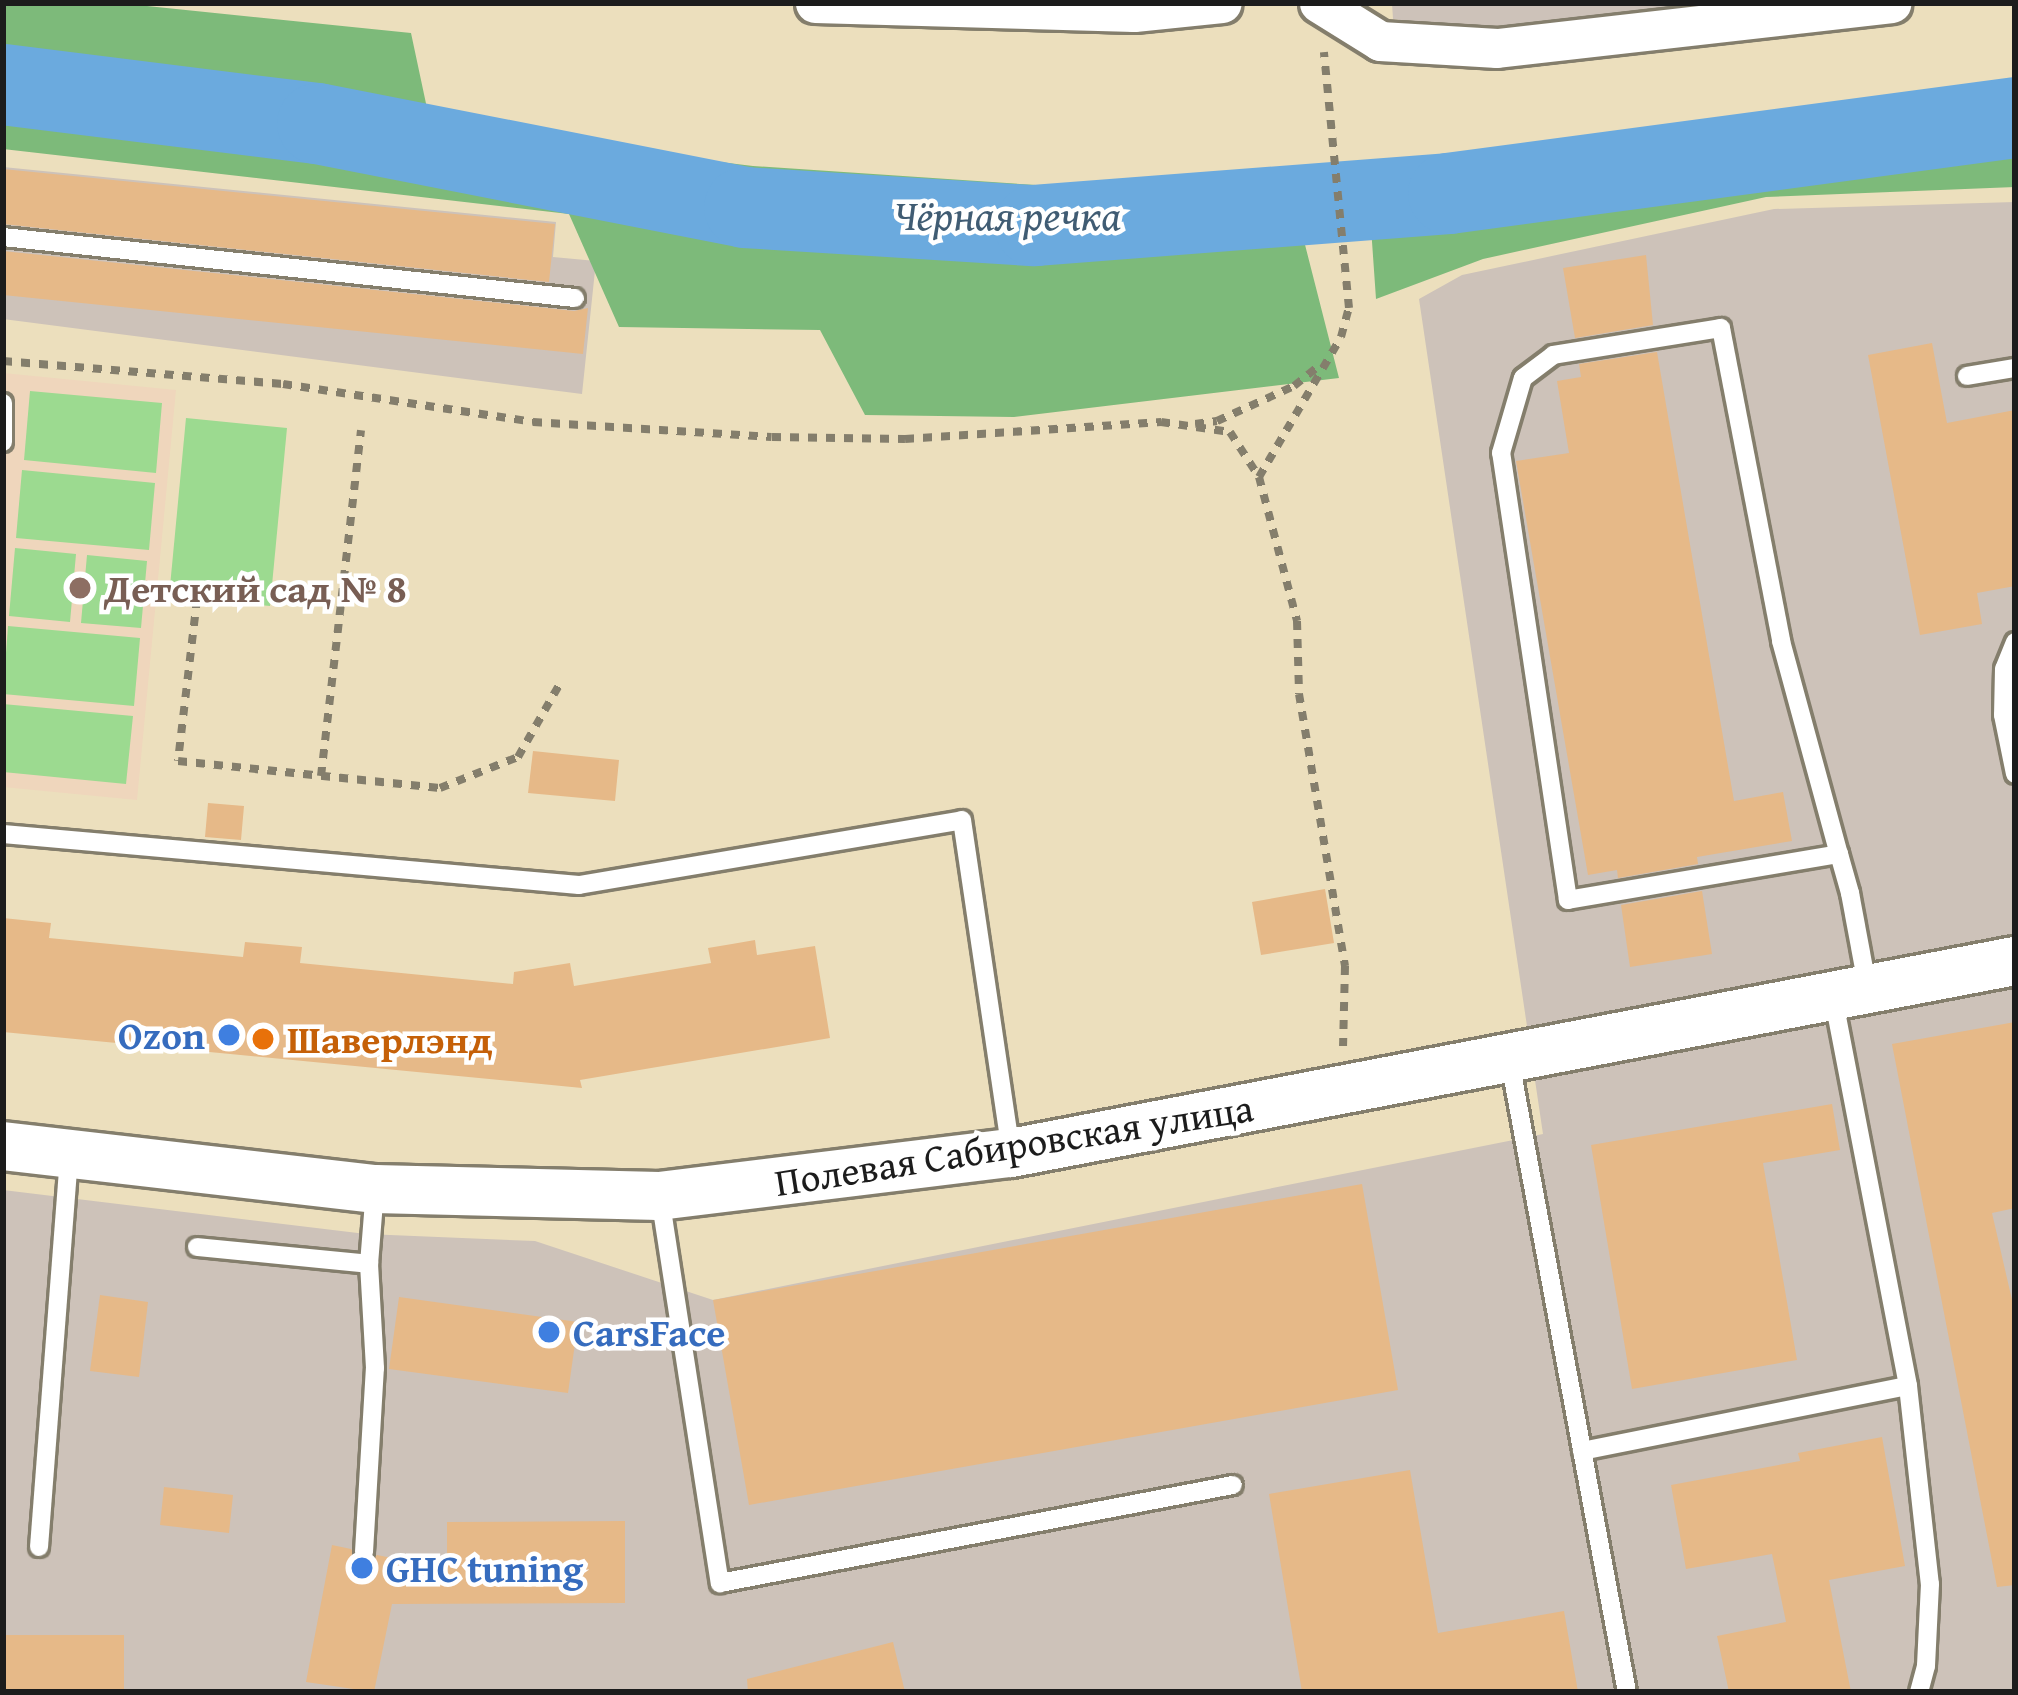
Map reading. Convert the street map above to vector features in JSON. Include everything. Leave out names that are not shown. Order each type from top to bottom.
[{"type":"street","points":[[815,3],[1134,12],[1222,3]]},
{"type":"street","points":[[1319,3],[1380,41],[1497,48],[1891,3]]},
{"type":"street","name":"Полевая Сабировская улица","points":[[3,1145],[375,1189],[659,1196],[1011,1153],[2015,961]]},
{"type":"lane","points":[[3,237],[574,298]]},
{"type":"lane","points":[[1839,854],[1568,900],[1502,453],[1523,378],[1553,355],[1720,328],[1781,641],[1839,854],[1850,992],[1908,1386],[1930,1584],[1926,1666],[1919,1692]]},
{"type":"lane","points":[[1967,376],[2015,368]]},
{"type":"lane","points":[[3,403],[3,442]]},
{"type":"lane","points":[[2015,642],[2004,668],[2003,715],[2015,775]]},
{"type":"lane","points":[[3,834],[579,885],[962,820],[1011,1153]]},
{"type":"lane","points":[[1510,1061],[1627,1692]]},
{"type":"lane","points":[[39,1547],[70,1153]]},
{"type":"lane","points":[[364,1552],[375,1368],[368,1264],[375,1189]]},
{"type":"lane","points":[[659,1196],[721,1583],[1233,1485]]},
{"type":"lane","points":[[197,1247],[368,1264]]},
{"type":"lane","points":[[1582,1451],[1908,1386]]},
{"type":"path","points":[[1259,477],[1341,337],[1349,308],[1323,45]]},
{"type":"path","points":[[3,361],[284,384],[533,422],[772,437],[905,439],[1161,422],[1229,432],[1259,477],[1297,621],[1310,772],[1345,966],[1343,1048]]},
{"type":"path","points":[[1185,426],[1216,421],[1294,386],[1322,363]]},
{"type":"path","points":[[321,776],[361,430]]},
{"type":"path","points":[[197,599],[178,761],[440,788],[518,757],[559,685]]},
{"type":"shaded area","points":[[1392,3],[1710,3],[1467,30],[1393,19]]},
{"type":"shaded area","points":[[3,167],[556,222],[553,257],[596,261],[582,394],[3,319]]},
{"type":"shaded area","points":[[2015,202],[2015,1692],[3,1692],[3,1190],[366,1234],[535,1241],[713,1300],[1543,1134],[1419,299],[1462,275],[1774,209]]},
{"type":"shaded area","name":"Детский сад № 8","points":[[3,373],[176,390],[137,800],[3,787]]},
{"type":"green space","points":[[3,3],[118,3],[411,33],[431,127],[753,166],[1036,185],[1289,182],[1339,378],[1014,417],[865,415],[820,330],[619,327],[569,214],[3,149]]},
{"type":"green space","points":[[2015,129],[2015,187],[1766,197],[1483,259],[1376,299],[1370,213]]},
{"type":"green space","points":[[30,391],[162,403],[156,473],[24,460]]},
{"type":"green space","points":[[186,418],[287,428],[270,606],[169,597]]},
{"type":"green space","points":[[22,470],[155,483],[149,550],[16,538]]},
{"type":"green space","points":[[15,548],[76,554],[70,622],[9,616]]},
{"type":"green space","points":[[87,555],[147,561],[141,628],[81,623]]},
{"type":"green space","points":[[8,626],[140,638],[134,706],[3,694]]},
{"type":"green space","points":[[3,704],[133,716],[126,784],[3,772]]},
{"type":"building","points":[[3,169],[555,224],[549,282],[3,224]]},
{"type":"building","points":[[3,251],[574,311],[588,308],[583,354],[3,295]]},
{"type":"building","points":[[1646,255],[1653,325],[1575,338],[1563,268]]},
{"type":"building","points":[[1932,343],[1947,423],[2015,410],[2015,586],[1977,593],[1982,624],[1920,635],[1868,355]]},
{"type":"building","points":[[1657,352],[1734,801],[1783,792],[1792,841],[1697,857],[1698,864],[1618,878],[1617,870],[1588,875],[1516,461],[1569,453],[1557,381],[1581,377],[1579,364]]},
{"type":"building","points":[[533,751],[619,760],[615,801],[528,793]]},
{"type":"building","points":[[208,803],[244,806],[241,840],[205,837]]},
{"type":"building","points":[[1325,889],[1334,943],[1261,955],[1252,902]]},
{"type":"building","points":[[1702,891],[1712,954],[1630,967],[1621,905]]},
{"type":"building","points":[[3,918],[51,923],[49,938],[243,957],[245,942],[302,947],[300,963],[513,984],[514,972],[570,963],[574,986],[711,963],[708,948],[755,940],[757,955],[815,946],[830,1038],[580,1080],[582,1088],[3,1032]]},
{"type":"building","points":[[2015,1022],[2015,1208],[1992,1213],[2015,1313],[2015,1585],[1997,1587],[1892,1044]]},
{"type":"building","points":[[1832,1104],[1840,1150],[1763,1163],[1797,1360],[1632,1389],[1591,1145]]},
{"type":"building","points":[[1362,1184],[1398,1390],[749,1505],[713,1300]]},
{"type":"building","points":[[100,1295],[148,1302],[139,1377],[90,1371]]},
{"type":"building","points":[[399,1297],[578,1322],[568,1393],[389,1369]]},
{"type":"building","points":[[1882,1437],[1905,1566],[1829,1580],[1851,1692],[1729,1692],[1717,1636],[1786,1622],[1772,1554],[1686,1569],[1671,1485],[1800,1461],[1798,1453]]},
{"type":"building","points":[[1410,1470],[1438,1633],[1564,1611],[1578,1692],[1302,1692],[1269,1494]]},
{"type":"building","points":[[164,1487],[233,1495],[229,1533],[160,1525]]},
{"type":"building","points":[[625,1521],[625,1603],[392,1604],[374,1692],[306,1682],[332,1545],[351,1549],[362,1565],[377,1555],[447,1569],[447,1522]]},
{"type":"building","points":[[3,1635],[124,1635],[124,1692],[3,1692]]},
{"type":"building","points":[[893,1642],[905,1692],[748,1692],[747,1679]]},
{"type":"waterway","name":"Чёрная речка","points":[[3,84],[317,123],[744,207],[1034,225],[1448,193],[2015,117]]},
{"type":"place","name":"Детский сад № 8","points":[[80,588]]},
{"type":"place","name":"Ozon","points":[[229,1035]]},
{"type":"place","name":"Шаверлэнд","points":[[263,1039]]},
{"type":"place","name":"CarsFace","points":[[549,1332]]},
{"type":"place","name":"GHC tuning","points":[[362,1568]]}]
